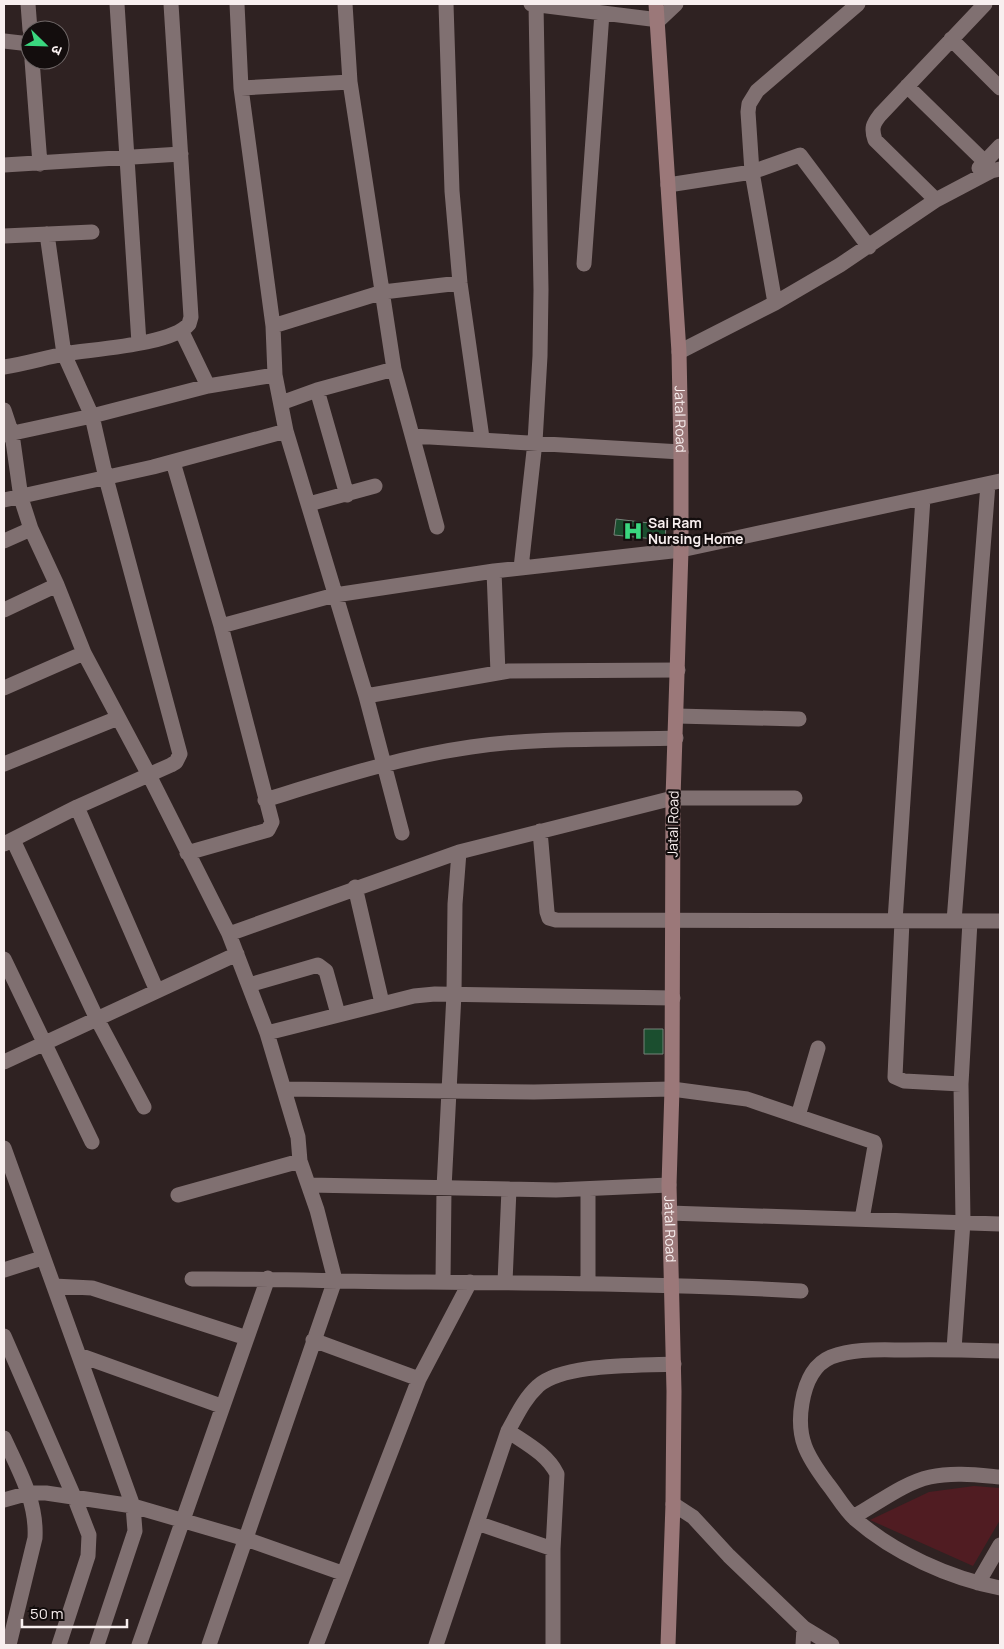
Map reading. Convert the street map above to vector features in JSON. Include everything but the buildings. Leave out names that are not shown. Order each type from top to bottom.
[{"type":"main road","name":"Jatal Road","points":[[656,4],[659,20],[679,352],[682,550],[672,922],[673,998],[669,1213],[674,1364],[673,1504],[668,1645]]},
{"type":"street","points":[[28,4],[29,20]]},
{"type":"street","points":[[117,4],[139,343]]},
{"type":"street","points":[[4,367],[64,354],[139,343],[182,332],[190,324],[181,154],[170,4]]},
{"type":"street","points":[[237,4],[241,88],[273,326],[275,375],[286,431],[366,696],[402,833]]},
{"type":"street","points":[[345,4],[350,82],[394,369],[437,528]]},
{"type":"street","points":[[446,4],[452,191],[460,283],[482,438]]},
{"type":"street","points":[[521,568],[535,442],[542,290],[533,4],[659,20],[676,4]]},
{"type":"street","points":[[775,303],[752,172],[748,112],[752,98],[858,4]]},
{"type":"street","points":[[936,200],[875,140],[872,130],[877,118],[985,4]]},
{"type":"street","points":[[584,264],[602,13]]},
{"type":"street","points":[[951,39],[1000,88]]},
{"type":"street","points":[[4,41],[20,43]]},
{"type":"street","points":[[33,70],[40,164]]},
{"type":"street","points":[[241,88],[350,82]]},
{"type":"street","points":[[907,86],[985,162]]},
{"type":"street","points":[[964,184],[1000,146]]},
{"type":"street","points":[[4,164],[40,164],[181,154]]},
{"type":"street","points":[[668,185],[752,172],[800,156],[869,247]]},
{"type":"street","points":[[679,352],[775,303],[869,247],[936,200],[964,184],[991,171],[1000,169]]},
{"type":"street","points":[[4,236],[92,232]]},
{"type":"street","points":[[47,234],[64,354],[92,416],[106,478],[180,754],[176,762],[78,807],[8,842],[96,1017],[144,1107]]},
{"type":"street","points":[[273,326],[383,292],[460,283]]},
{"type":"street","points":[[182,332],[208,386]]},
{"type":"street","points":[[281,403],[317,390],[394,369]]},
{"type":"street","points":[[8,434],[92,416],[208,386],[275,375]]},
{"type":"street","points":[[317,390],[347,494]]},
{"type":"street","points":[[4,410],[21,498],[31,529],[57,585],[84,653],[149,775],[229,934],[268,1032],[298,1137],[300,1161],[309,1185],[335,1280],[209,1645]]},
{"type":"street","points":[[4,500],[21,498],[173,462],[286,431]]},
{"type":"street","points":[[413,436],[482,438],[681,452]]},
{"type":"street","points":[[173,462],[221,626],[272,822],[268,830],[187,853]]},
{"type":"street","points":[[221,626],[335,595],[494,571],[682,550],[994,482],[954,921]]},
{"type":"street","points":[[309,504],[374,486]]},
{"type":"street","points":[[923,498],[898,921],[895,1077],[904,1081],[960,1084]]},
{"type":"street","points":[[4,541],[31,529]]},
{"type":"street","points":[[494,571],[498,673]]},
{"type":"street","points":[[4,610],[57,585]]},
{"type":"street","points":[[4,688],[84,653]]},
{"type":"street","points":[[366,696],[498,673],[546,670],[678,670]]},
{"type":"street","points":[[677,716],[799,719]]},
{"type":"street","points":[[4,764],[118,718]]},
{"type":"street","points":[[265,800],[383,764],[470,747],[510,742],[676,738]]},
{"type":"street","points":[[229,934],[355,887],[459,852],[674,798],[795,798]]},
{"type":"street","points":[[78,807],[157,991]]},
{"type":"street","points":[[540,831],[545,904],[549,918],[556,920],[672,922],[1000,921]]},
{"type":"street","points":[[443,1282],[444,1188],[454,994],[455,904],[459,852]]},
{"type":"street","points":[[355,887],[382,1003]]},
{"type":"street","points":[[954,1349],[963,1222],[960,1084],[970,920]]},
{"type":"street","points":[[4,1062],[96,1017],[237,954]]},
{"type":"street","points":[[4,959],[92,1142]]},
{"type":"street","points":[[249,985],[318,965],[326,972],[338,1014]]},
{"type":"street","points":[[268,1032],[414,996],[454,994],[673,998]]},
{"type":"street","points":[[798,1116],[818,1048]]},
{"type":"street","points":[[284,1089],[534,1092],[672,1089],[748,1099],[874,1142],[875,1146],[862,1219]]},
{"type":"street","points":[[4,1148],[42,1258],[54,1286],[133,1506],[135,1531],[98,1645]]},
{"type":"street","points":[[178,1195],[300,1161]]},
{"type":"street","points":[[309,1185],[588,1190],[669,1185]]},
{"type":"street","points":[[505,1282],[509,1189]]},
{"type":"street","points":[[588,1190],[588,1283]]},
{"type":"street","points":[[669,1213],[1000,1224]]},
{"type":"street","points":[[4,1270],[42,1258]]},
{"type":"street","points":[[139,1645],[268,1278]]},
{"type":"street","points":[[192,1279],[268,1278],[672,1284],[801,1291]]},
{"type":"street","points":[[316,1645],[342,1573],[419,1378],[470,1282]]},
{"type":"street","points":[[54,1286],[92,1288],[247,1338]]},
{"type":"street","points":[[4,1336],[76,1499],[89,1535],[89,1546],[59,1645]]},
{"type":"street","points":[[313,1340],[419,1378]]},
{"type":"street","points":[[1000,1351],[954,1349],[864,1350],[830,1358],[817,1367],[810,1379],[804,1391],[799,1420],[803,1444],[814,1465],[853,1518],[879,1537],[924,1562],[978,1583],[1000,1588]]},
{"type":"street","points":[[79,1355],[222,1406]]},
{"type":"street","points":[[436,1645],[508,1432],[525,1400],[552,1376],[573,1371],[674,1364]]},
{"type":"street","points":[[508,1432],[540,1453],[552,1464],[557,1474],[553,1549],[553,1645]]},
{"type":"street","points":[[4,1438],[29,1493],[35,1525],[34,1538],[9,1645]]},
{"type":"street","points":[[853,1518],[912,1484],[929,1477],[949,1475],[1000,1477]]},
{"type":"street","points":[[4,1500],[29,1493],[133,1506],[183,1518],[342,1573]]},
{"type":"street","points":[[673,1504],[693,1517],[729,1556],[804,1628],[832,1645]]},
{"type":"street","points":[[477,1523],[553,1549]]},
{"type":"street","points":[[978,1583],[1000,1545]]},
{"type":"street","points":[[803,1645],[804,1628]]},
{"type":"shaded area","points":[[974,1486],[1000,1488],[1000,1520],[973,1566],[870,1520],[929,1492]]},
{"type":"place","name":"Sai Ram Nursing Home","points":[[633,531]]}]
